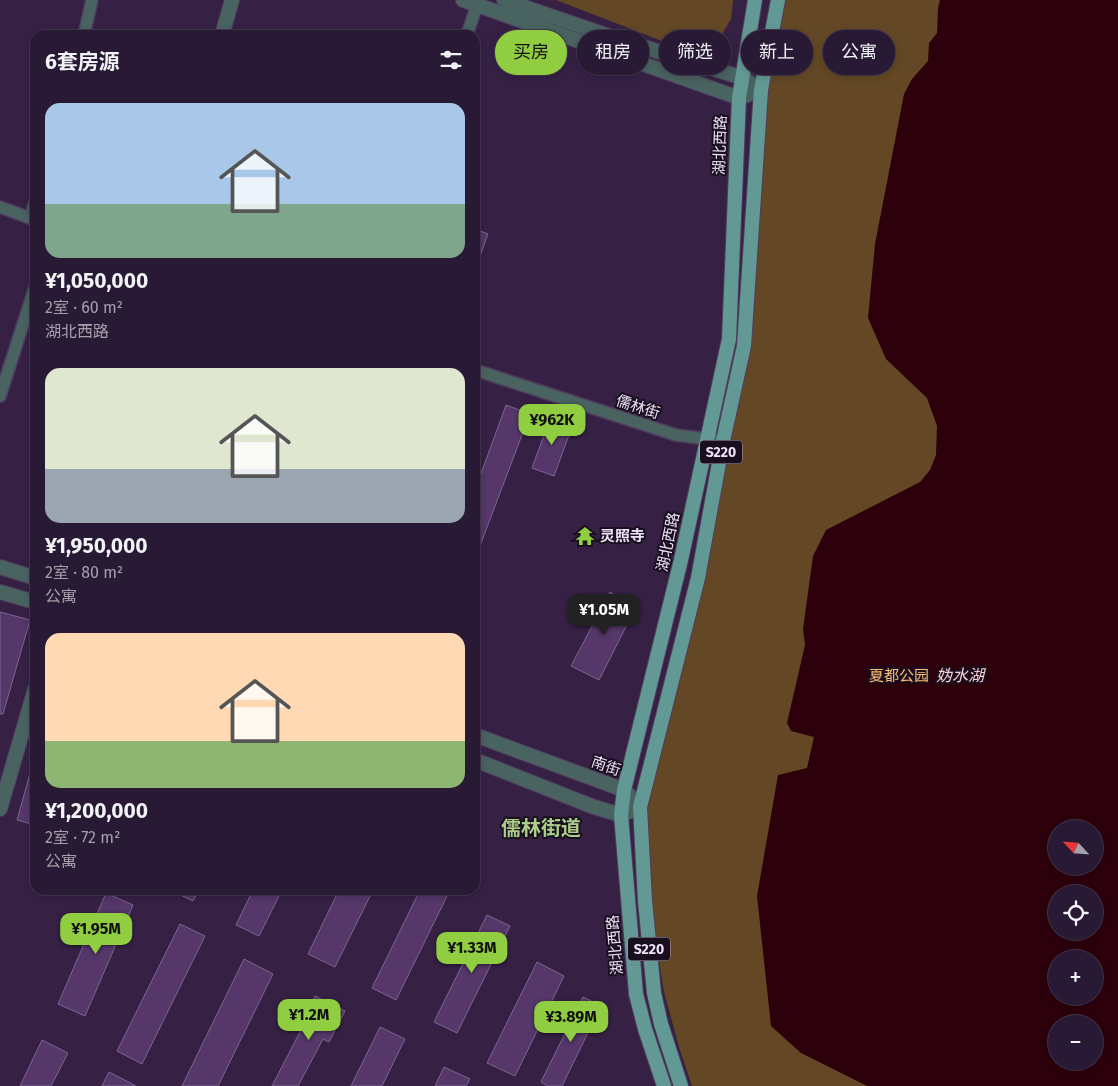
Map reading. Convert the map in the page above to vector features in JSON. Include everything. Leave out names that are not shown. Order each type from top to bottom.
[{"type":"main road","name":"湖北西路","points":[[664,1086],[645,1029],[636,994],[621,815],[624,790],[681,560],[729,339],[739,98],[755,0]]},
{"type":"main road","name":"S220","points":[[682,1086],[661,1024],[654,993],[645,901],[640,807],[698,578],[723,441],[744,346],[761,90],[778,0]]},
{"type":"street","points":[[85,30],[92,0]]},
{"type":"street","points":[[223,30],[232,0]]},
{"type":"street","points":[[463,0],[739,98],[761,90]]},
{"type":"street","points":[[504,0],[612,37],[743,78],[761,90]]},
{"type":"street","points":[[469,30],[477,5]]},
{"type":"street","points":[[0,207],[30,218]]},
{"type":"street","points":[[0,396],[30,302]]},
{"type":"street","name":"儒林街","points":[[480,372],[676,435],[723,441]]},
{"type":"street","points":[[0,567],[30,576]]},
{"type":"street","points":[[0,592],[30,601]]},
{"type":"street","points":[[0,809],[30,706]]},
{"type":"street","name":"南街","points":[[480,737],[624,790],[640,807]]},
{"type":"street","points":[[480,762],[594,807],[621,815],[640,807]]},
{"type":"green space","points":[[556,0],[733,0],[731,19],[724,30],[659,30],[659,40],[649,36],[649,30],[634,30]]},
{"type":"green space","name":"妫水湖","points":[[778,0],[1118,0],[1118,1086],[692,1086],[664,992],[649,899],[640,807],[744,346],[761,90],[764,75],[813,75],[813,30],[772,30]]},
{"type":"water","name":"妫水湖","points":[[940,0],[1118,0],[1118,1086],[867,1086],[801,1053],[771,1026],[757,896],[778,775],[807,768],[814,737],[791,731],[787,723],[805,645],[803,629],[813,556],[826,530],[920,482],[930,470],[936,455],[937,426],[927,398],[886,359],[868,318],[875,244],[904,94],[912,79],[928,61],[929,43],[937,33]]},
{"type":"building","points":[[480,231],[488,234],[480,256]]},
{"type":"building","points":[[506,405],[530,414],[480,546],[480,476]]},
{"type":"building","points":[[551,416],[573,424],[554,476],[532,468]]},
{"type":"building","points":[[610,592],[636,607],[599,680],[571,666]]},
{"type":"building","points":[[0,612],[30,620],[3,714],[0,714]]},
{"type":"building","points":[[30,773],[30,824],[17,820]]},
{"type":"building","points":[[105,895],[110,895],[133,905],[85,1016],[58,1004]]},
{"type":"building","points":[[180,895],[196,895],[193,901]]},
{"type":"building","points":[[251,895],[280,895],[259,936],[236,925]]},
{"type":"building","points":[[337,895],[371,895],[335,967],[308,954]]},
{"type":"building","points":[[418,895],[448,895],[396,1000],[372,988]]},
{"type":"building","points":[[487,915],[510,926],[457,1033],[434,1022]]},
{"type":"building","points":[[180,924],[205,936],[142,1064],[117,1051]]},
{"type":"building","points":[[244,959],[273,974],[218,1086],[182,1086]]},
{"type":"building","points":[[537,962],[564,976],[515,1076],[487,1063]]},
{"type":"building","points":[[315,996],[345,1011],[329,1042],[323,1039],[298,1086],[272,1086],[302,1028],[300,1027]]},
{"type":"building","points":[[583,997],[601,1006],[562,1086],[548,1086],[541,1082]]},
{"type":"building","points":[[380,1027],[405,1039],[382,1086],[351,1086]]},
{"type":"building","points":[[42,1040],[68,1053],[51,1086],[20,1086]]},
{"type":"building","points":[[444,1067],[470,1079],[466,1086],[435,1086]]},
{"type":"building","points":[[109,1072],[136,1086],[102,1086]]},
{"type":"place","name":"灵照寺","points":[[585,536]]},
{"type":"district","name":"儒林街道","points":[[541,828]]},
{"type":"park label","name":"夏都公园","points":[[899,676]]}]
